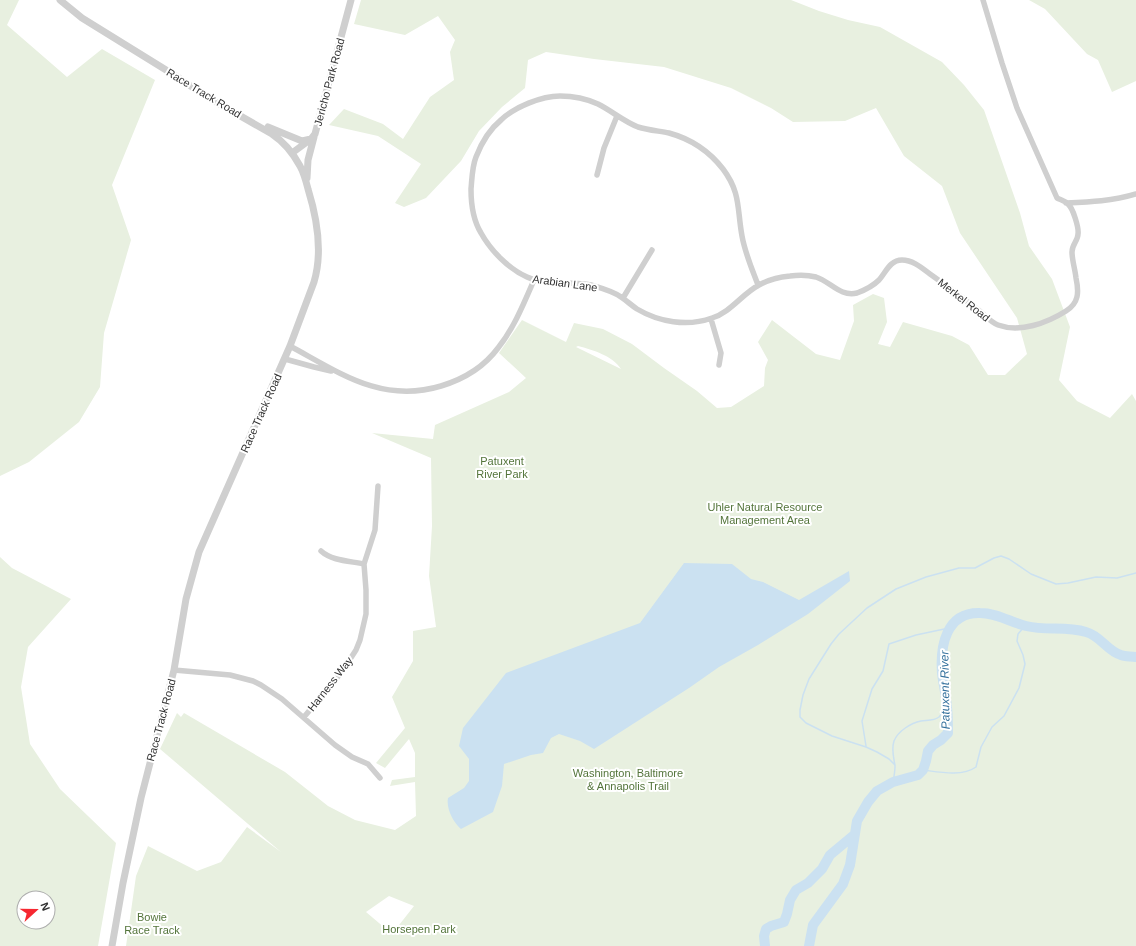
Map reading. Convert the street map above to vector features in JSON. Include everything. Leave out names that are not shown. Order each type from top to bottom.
[{"type":"street","name":"Race Track Road","points":[[60,0],[82,18],[202,94],[281,140],[292,153],[300,166],[316,216],[317,226],[318,272],[290,346],[199,552],[186,599],[174,670],[156,735],[130,848],[112,946]]},
{"type":"street","name":"Jericho Park Road","points":[[292,153],[313,137],[351,0]]},
{"type":"street","name":"Merkel Road","points":[[758,285],[787,276],[812,276],[819,278],[840,292],[850,294],[863,291],[876,283],[893,262],[898,260],[908,260],[932,275],[993,322],[1005,326],[1031,327],[1041,324],[1065,312],[1073,304],[1078,295],[1078,288],[1072,248],[1079,232],[1072,209],[1056,195],[1023,122],[1002,63],[983,0]]},
{"type":"street","name":"Arabian Lane","points":[[559,96],[578,98],[595,103],[617,116],[637,126],[670,134],[691,142],[706,152],[720,165],[730,179],[739,204],[743,242],[758,285],[731,307],[711,319],[678,323],[667,321],[648,316],[623,298],[608,290],[588,285],[534,280],[524,276],[506,263],[488,244],[476,225],[471,200],[472,174],[476,157],[483,142],[502,119],[523,106],[538,100],[559,96]]},
{"type":"street","points":[[597,175],[604,148],[617,116]]},
{"type":"street","points":[[258,126],[265,126],[302,141],[313,137]]},
{"type":"street","points":[[308,188],[308,160],[313,137]]},
{"type":"street","points":[[1066,203],[1125,198],[1136,194]]},
{"type":"street","points":[[623,298],[652,250]]},
{"type":"street","points":[[290,346],[356,381],[395,392],[423,390],[455,382],[475,371],[486,362],[499,346],[514,322],[534,280]]},
{"type":"street","points":[[711,319],[721,353],[719,365]]},
{"type":"street","points":[[284,359],[337,372]]},
{"type":"street","name":"Harness Way","points":[[304,717],[341,673],[356,650],[360,640],[366,614],[364,564],[374,530],[378,486]]},
{"type":"street","points":[[321,550],[326,555],[338,559],[364,564]]},
{"type":"street","points":[[174,670],[219,673],[253,681],[270,690],[304,717],[321,734],[352,757],[368,764],[380,778]]},
{"type":"green space","points":[[0,0],[19,0],[7,25],[67,77],[102,49],[155,80],[112,185],[131,240],[104,333],[100,387],[79,422],[29,462],[0,476]]},
{"type":"green space","points":[[361,0],[791,0],[848,20],[880,27],[942,62],[964,85],[984,110],[1020,213],[1029,246],[1052,279],[1070,327],[1059,380],[1077,401],[1110,418],[1132,394],[1136,401],[1136,946],[126,946],[136,876],[148,846],[197,871],[221,862],[247,827],[281,852],[160,749],[177,713],[181,717],[184,713],[285,772],[328,806],[355,820],[395,830],[416,816],[415,782],[390,786],[392,780],[415,777],[415,753],[409,739],[385,768],[376,763],[405,728],[392,697],[413,661],[413,631],[436,627],[429,576],[432,526],[431,458],[372,433],[433,439],[435,425],[509,392],[526,378],[499,353],[522,320],[566,342],[574,323],[603,329],[632,344],[697,391],[717,408],[731,407],[764,386],[765,368],[768,360],[758,342],[772,320],[816,354],[840,360],[854,321],[853,305],[873,294],[884,298],[887,322],[878,344],[890,347],[903,322],[952,336],[969,345],[988,375],[1005,375],[1027,354],[1017,318],[960,233],[942,186],[904,156],[876,108],[845,121],[793,122],[771,108],[731,88],[664,67],[546,52],[528,60],[525,88],[502,107],[479,131],[461,161],[426,198],[404,207],[395,203],[421,164],[378,136],[329,125],[344,109],[383,124],[403,139],[430,97],[454,80],[450,52],[455,40],[438,16],[405,35],[354,24]],"holes":[[[578,346],[608,357],[621,369],[576,347]],[[389,896],[414,906],[392,934],[366,912]]]},
{"type":"green space","points":[[1029,0],[1136,0],[1136,81],[1112,92],[1098,60],[1087,54],[1045,9]]},
{"type":"green space","points":[[0,557],[12,568],[71,599],[28,647],[21,687],[30,744],[60,789],[116,843],[98,946],[0,946]]},
{"type":"water","points":[[684,563],[732,564],[751,579],[763,582],[799,600],[849,571],[850,581],[808,614],[719,667],[594,749],[580,741],[559,734],[551,738],[543,753],[531,755],[504,764],[502,786],[493,812],[461,829],[455,823],[451,815],[448,806],[448,798],[464,788],[469,781],[469,759],[459,746],[463,728],[506,673],[640,623]]},
{"type":"waterway","points":[[895,765],[889,759],[877,752],[832,736],[806,723],[800,717],[803,695],[809,679],[839,634],[867,608],[896,589],[926,577],[959,568],[975,568],[1001,556],[1009,559],[1031,574],[1056,584],[1096,577],[1117,578],[1136,573]]},
{"type":"waterway","name":"Patuxent River","points":[[809,946],[813,925],[843,884],[850,865],[857,821],[868,802],[877,791],[893,782],[918,775],[923,770],[928,751],[948,733],[947,708],[942,673],[942,652],[948,632],[959,618],[969,614],[986,613],[1026,626],[1078,630],[1096,637],[1116,653],[1124,656],[1136,657]]},
{"type":"waterway","points":[[923,770],[943,773],[957,773],[976,767],[981,747],[992,727],[1004,716],[1019,688],[1025,664],[1017,641],[1018,634],[1025,626]]},
{"type":"waterway","points":[[866,746],[862,721],[872,689],[883,671],[889,644],[916,635],[949,628]]},
{"type":"waterway","points":[[893,782],[895,772],[893,748],[896,737],[905,728],[913,724],[939,717],[943,711],[946,700]]},
{"type":"waterway","points":[[765,946],[764,936],[766,929],[784,922],[790,900],[796,890],[808,883],[822,869],[830,855],[854,835]]},
{"type":"park label","name":"Patuxent River Park","points":[[502,467]]},
{"type":"park label","name":"Uhler Natural Resource Management Area","points":[[765,513]]},
{"type":"park label","name":"Washington, Baltimore & Annapolis Trail","points":[[628,779]]},
{"type":"park label","name":"Bowie Race Track","points":[[152,923]]},
{"type":"park label","name":"Horsepen Park","points":[[419,929]]}]
